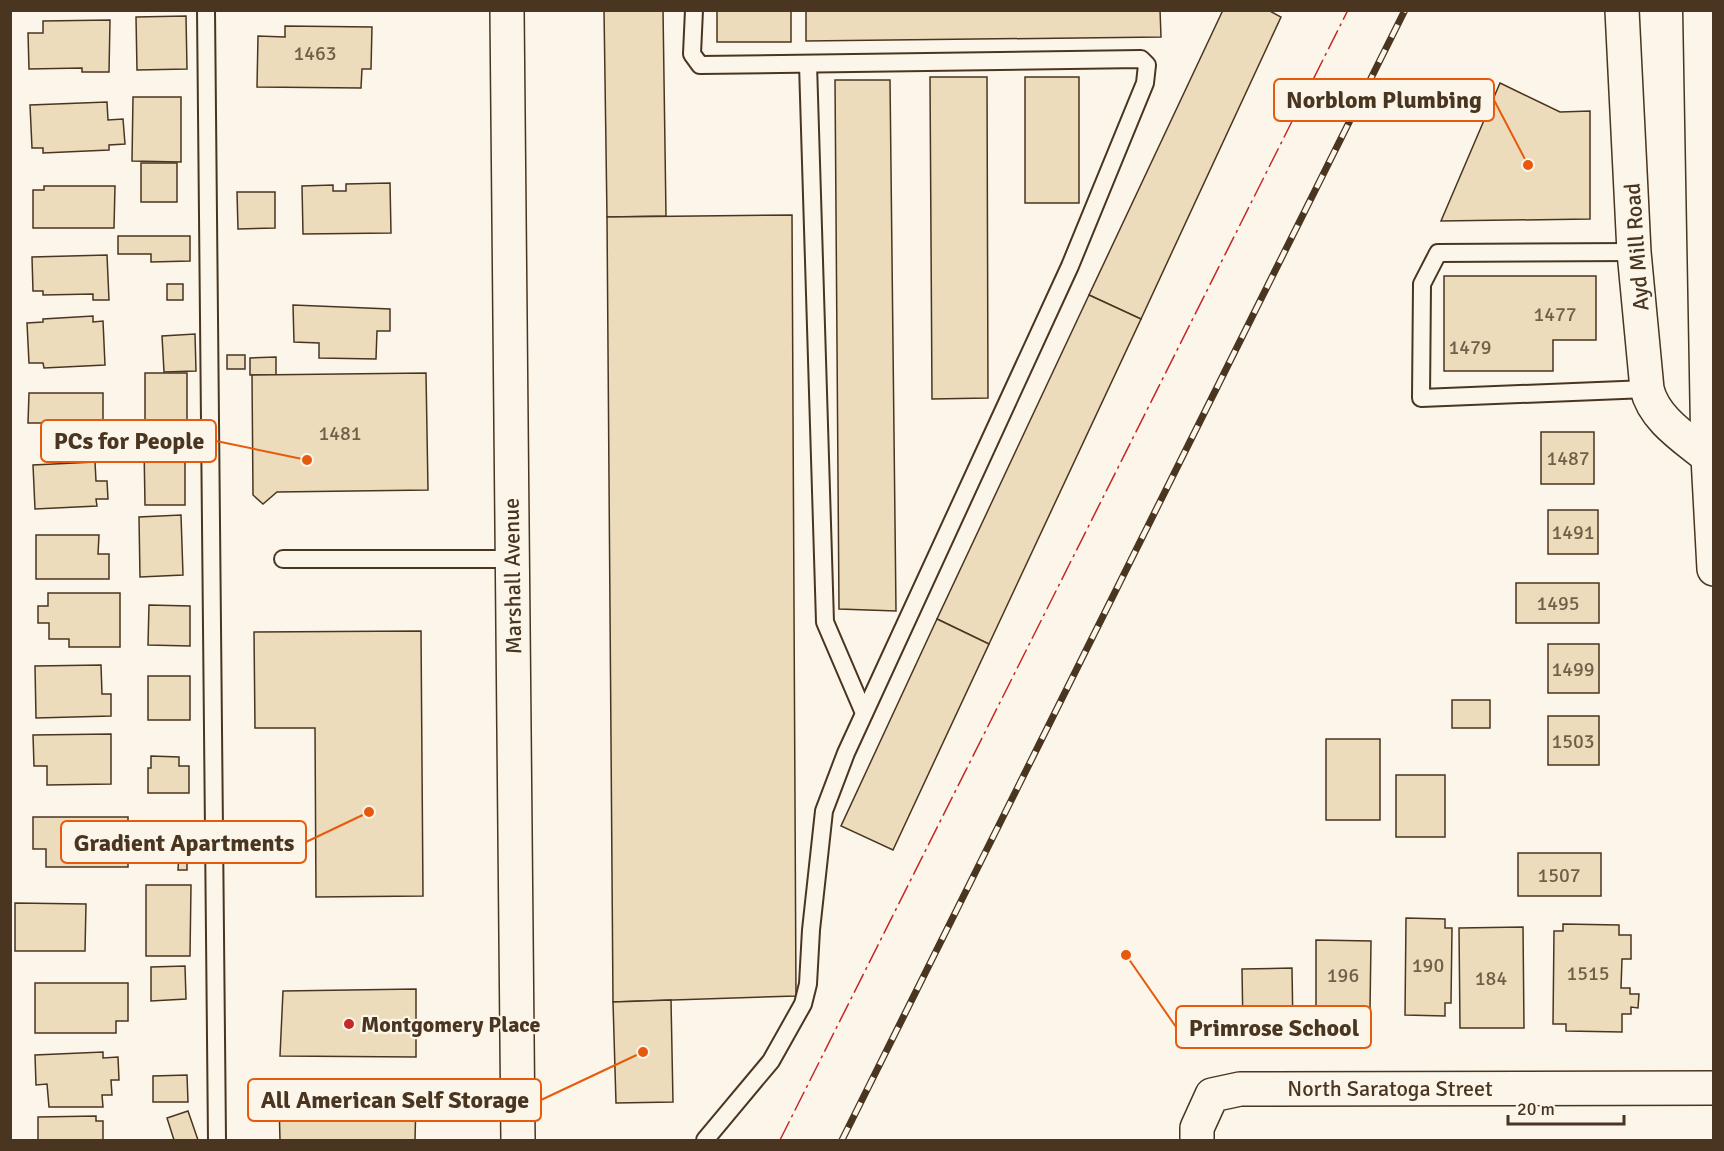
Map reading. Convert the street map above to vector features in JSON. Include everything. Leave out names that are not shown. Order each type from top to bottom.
[{"type":"street","name":"Marshall Avenue","points":[[507,10],[518,1140]]},
{"type":"street","name":"Ayd Mill Road","points":[[1622,10],[1634,252],[1647,389],[1650,403],[1670,426],[1708,457]]},
{"type":"street","points":[[1700,10],[1708,457],[1713,569]]},
{"type":"street","name":"North Saratoga Street","points":[[1197,1140],[1197,1128],[1212,1095],[1240,1089],[1713,1088]]},
{"type":"lane","points":[[206,10],[217,1140]]},
{"type":"lane","points":[[694,10],[692,54],[700,66],[1141,59],[1147,66],[1145,83],[1070,266],[864,713],[824,811],[811,930],[808,984],[803,1004],[771,1061],[705,1140]]},
{"type":"lane","points":[[808,64],[825,622],[864,713]]},
{"type":"lane","points":[[1634,252],[1438,253],[1422,284],[1420,398],[1647,389]]},
{"type":"lane","points":[[283,559],[512,559]]},
{"type":"building","points":[[604,10],[663,10],[666,216],[607,217]]},
{"type":"building","points":[[717,10],[791,10],[791,42],[717,42]]},
{"type":"building","points":[[806,10],[1160,10],[1161,37],[806,41]]},
{"type":"building","points":[[1223,10],[1268,10],[1281,17],[1141,319],[1089,295]]},
{"type":"building","points":[[186,16],[187,69],[137,70],[136,17]]},
{"type":"building","points":[[110,20],[109,72],[82,72],[82,68],[29,69],[28,33],[43,33],[43,21]]},
{"type":"building","points":[[285,26],[372,27],[371,69],[362,69],[361,88],[257,87],[258,36],[285,37]]},
{"type":"building","points":[[930,77],[987,77],[988,398],[932,399]]},
{"type":"building","points":[[1025,77],[1079,77],[1079,203],[1025,203]]},
{"type":"building","points":[[835,80],[890,80],[896,611],[839,609]]},
{"type":"building","points":[[1500,83],[1560,112],[1590,111],[1590,219],[1441,221]]},
{"type":"building","points":[[133,97],[181,97],[181,162],[132,161]]},
{"type":"building","points":[[107,102],[108,120],[123,119],[125,144],[109,145],[109,150],[43,153],[43,148],[32,148],[30,105]]},
{"type":"building","points":[[141,163],[177,163],[177,202],[141,202]]},
{"type":"building","points":[[390,183],[391,233],[303,234],[302,186],[333,185],[333,191],[346,191],[346,184]]},
{"type":"building","points":[[44,186],[115,186],[114,228],[33,228],[33,190],[44,190]]},
{"type":"building","points":[[237,192],[275,192],[275,228],[238,229]]},
{"type":"building","points":[[792,215],[796,996],[613,1002],[607,217]]},
{"type":"building","points":[[118,236],[190,236],[190,261],[151,262],[151,254],[118,254]]},
{"type":"building","points":[[107,255],[109,300],[93,300],[93,294],[43,295],[43,291],[33,291],[32,257]]},
{"type":"building","points":[[1444,276],[1596,276],[1596,340],[1553,340],[1553,371],[1444,371]]},
{"type":"building","points":[[167,284],[183,284],[183,300],[167,300]]},
{"type":"building","points":[[1089,295],[1141,319],[989,644],[937,619]]},
{"type":"building","points":[[293,305],[390,309],[390,331],[377,331],[376,359],[319,358],[319,343],[294,342]]},
{"type":"building","points":[[93,316],[93,322],[103,321],[105,365],[44,368],[43,363],[29,363],[27,323],[43,322],[43,319]]},
{"type":"building","points":[[195,334],[196,371],[164,372],[162,336]]},
{"type":"building","points":[[227,355],[245,355],[245,369],[227,369]]},
{"type":"building","points":[[276,357],[276,375],[250,375],[250,358]]},
{"type":"building","points":[[145,373],[187,373],[187,429],[145,429]]},
{"type":"building","points":[[426,373],[428,490],[277,492],[263,504],[253,495],[252,375]]},
{"type":"building","points":[[29,393],[103,393],[103,443],[49,443],[49,423],[28,423]]},
{"type":"building","points":[[1541,432],[1594,432],[1594,484],[1541,484]]},
{"type":"building","points":[[144,446],[185,446],[185,505],[145,505]]},
{"type":"building","points":[[95,462],[96,481],[107,481],[108,499],[96,499],[97,506],[35,509],[33,465]]},
{"type":"building","points":[[1548,510],[1598,510],[1598,554],[1548,554]]},
{"type":"building","points":[[181,515],[183,575],[140,577],[139,517]]},
{"type":"building","points":[[36,535],[99,535],[98,554],[109,554],[109,579],[36,579]]},
{"type":"building","points":[[1516,583],[1599,583],[1599,623],[1516,623]]},
{"type":"building","points":[[48,593],[120,593],[120,647],[69,647],[69,639],[49,639],[49,623],[38,623],[38,606],[48,606]]},
{"type":"building","points":[[149,605],[190,606],[190,646],[148,645]]},
{"type":"building","points":[[937,619],[989,644],[893,850],[841,826]]},
{"type":"building","points":[[421,631],[423,896],[316,897],[315,728],[255,728],[254,632]]},
{"type":"building","points":[[1548,644],[1599,644],[1599,693],[1548,693]]},
{"type":"building","points":[[101,665],[102,694],[111,694],[111,716],[36,718],[35,666]]},
{"type":"building","points":[[148,676],[190,676],[190,720],[148,720]]},
{"type":"building","points":[[1452,700],[1490,700],[1490,728],[1452,728]]},
{"type":"building","points":[[1548,716],[1599,716],[1599,765],[1548,765]]},
{"type":"building","points":[[111,734],[111,784],[47,785],[47,766],[34,766],[33,735]]},
{"type":"building","points":[[1326,739],[1380,739],[1380,820],[1326,820]]},
{"type":"building","points":[[151,756],[179,757],[179,766],[189,766],[189,793],[148,793],[148,768],[151,768]]},
{"type":"building","points":[[1396,775],[1445,775],[1445,837],[1396,837]]},
{"type":"building","points":[[33,817],[128,817],[128,837],[151,837],[151,854],[128,854],[128,867],[46,867],[46,849],[33,849]]},
{"type":"building","points":[[179,852],[187,852],[187,870],[178,870]]},
{"type":"building","points":[[1518,853],[1601,853],[1601,896],[1518,896]]},
{"type":"building","points":[[146,885],[191,885],[190,956],[146,956]]},
{"type":"building","points":[[15,903],[86,904],[85,951],[15,951]]},
{"type":"building","points":[[1406,918],[1445,919],[1445,928],[1452,928],[1451,1003],[1445,1003],[1445,1016],[1405,1015]]},
{"type":"building","points":[[1563,924],[1619,925],[1619,935],[1631,935],[1631,959],[1622,959],[1621,988],[1630,988],[1630,994],[1639,994],[1638,1008],[1631,1007],[1631,1014],[1622,1014],[1622,1032],[1566,1031],[1566,1024],[1553,1024],[1554,931],[1563,931]]},
{"type":"building","points":[[1523,927],[1524,1028],[1460,1028],[1459,928]]},
{"type":"building","points":[[1316,940],[1371,941],[1370,1010],[1316,1010]]},
{"type":"building","points":[[185,966],[186,999],[151,1001],[151,967]]},
{"type":"building","points":[[1292,968],[1293,1031],[1243,1032],[1242,969]]},
{"type":"building","points":[[35,983],[128,983],[128,1021],[116,1021],[116,1033],[35,1033]]},
{"type":"building","name":"Montgomery Place","points":[[416,989],[416,1057],[280,1056],[283,991]]},
{"type":"building","points":[[671,1000],[673,1102],[616,1103],[613,1002]]},
{"type":"building","points":[[103,1052],[103,1058],[118,1057],[119,1080],[111,1080],[112,1095],[102,1095],[103,1107],[49,1107],[47,1084],[36,1085],[35,1055]]},
{"type":"building","points":[[187,1075],[188,1102],[153,1102],[153,1076]]},
{"type":"building","name":"Montgomery Place","points":[[416,1100],[415,1140],[280,1140],[279,1103]]},
{"type":"building","points":[[188,1111],[198,1140],[174,1140],[167,1118]]},
{"type":"building","points":[[96,1116],[96,1121],[103,1121],[103,1140],[38,1140],[38,1117]]},
{"type":"railway","points":[[842,1140],[1405,10]]},
{"type":"power","points":[[780,1140],[1348,10]]},
{"type":"place","name":"Norblom Plumbing","points":[[1528,165]]},
{"type":"place","name":"PCs for People","points":[[307,460]]},
{"type":"place","name":"Gradient Apartments","points":[[369,812]]},
{"type":"place","name":"Primrose School","points":[[1126,955]]},
{"type":"place","name":"Montgomery Place","points":[[349,1024]]},
{"type":"place","name":"All American Self Storage","points":[[643,1052]]}]
